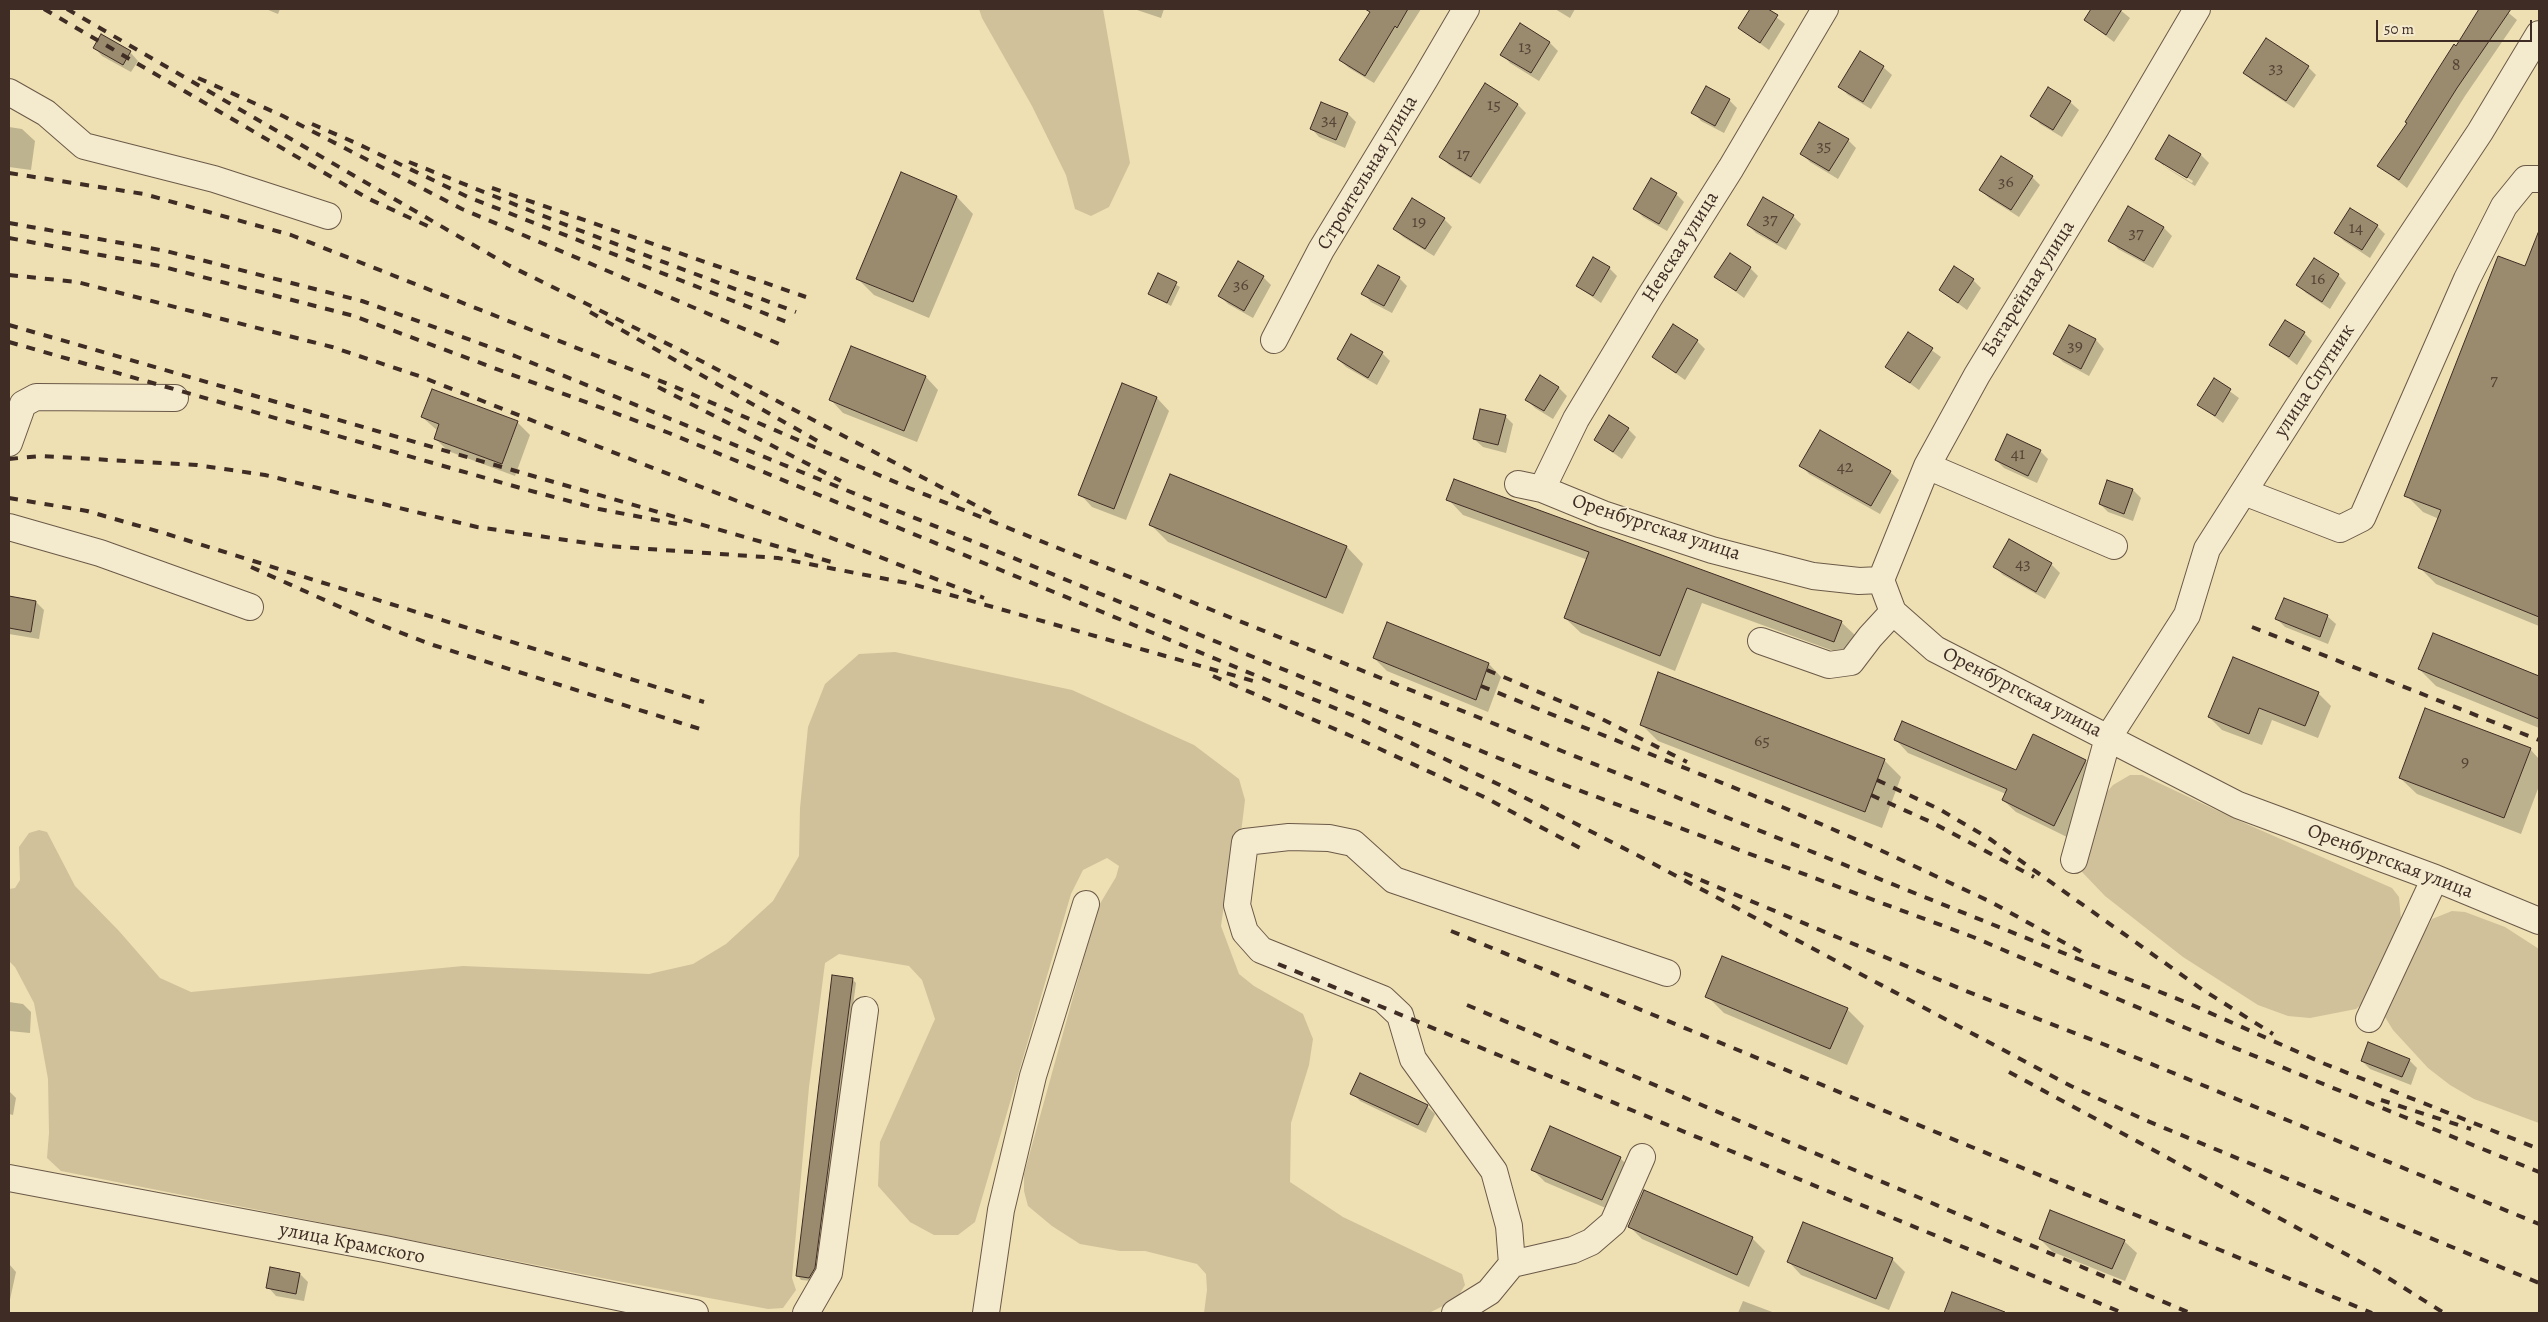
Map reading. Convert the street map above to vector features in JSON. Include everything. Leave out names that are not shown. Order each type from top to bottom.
[{"type":"street","name":"Строительная улица","points":[[1274,340],[1321,250],[1466,9]]},
{"type":"street","name":"Невская улица","points":[[1530,486],[1576,419],[1731,168],[1825,9]]},
{"type":"street","name":"Батарейная улица","points":[[1881,580],[1927,466],[1977,375],[2119,142],[2197,9]]},
{"type":"street","name":"улица Спутник","points":[[2074,860],[2108,738],[2187,615],[2207,549],[2315,380],[2480,132],[2539,34]]},
{"type":"street","points":[[9,92],[46,114],[84,146],[214,178],[328,216]]},
{"type":"street","points":[[2244,492],[2340,529],[2362,518],[2467,279],[2504,206],[2526,179],[2539,179]]},
{"type":"street","points":[[9,442],[23,404],[36,397],[175,398]]},
{"type":"street","points":[[1927,466],[2114,546]]},
{"type":"street","name":"Оренбургская улица","points":[[1530,486],[1603,514],[1712,550],[1813,576],[1859,581],[1881,580],[1893,612],[1935,648],[2108,738],[2238,804],[2435,878],[2539,921]]},
{"type":"street","points":[[9,527],[100,553],[250,607]]},
{"type":"street","points":[[1761,641],[1829,665],[1852,662],[1870,636],[1893,612]]},
{"type":"street","points":[[1512,1264],[1509,1226],[1494,1171],[1413,1059],[1400,1015],[1383,999],[1261,950],[1245,932],[1237,905],[1245,842],[1289,837],[1329,838],[1353,843],[1394,880],[1667,973]]},
{"type":"street","points":[[2369,1019],[2435,878]]},
{"type":"street","points":[[986,1313],[1005,1191],[1033,1076],[1086,904]]},
{"type":"street","points":[[806,1313],[829,1273],[865,1010]]},
{"type":"street","points":[[1455,1313],[1489,1292],[1512,1264],[1573,1250],[1591,1242],[1613,1224],[1642,1157]]},
{"type":"street","name":"улица Крамского","points":[[9,1178],[385,1250],[695,1313]]},
{"type":"shaded area","points":[[979,9],[1103,9],[1130,163],[1109,207],[1091,216],[1075,209],[1066,175],[1032,106],[982,18]]},
{"type":"shaded area","points":[[895,652],[1072,690],[1194,745],[1239,779],[1245,800],[1241,833],[1230,863],[1221,926],[1239,974],[1254,986],[1303,1014],[1313,1039],[1309,1065],[1291,1123],[1290,1182],[1343,1217],[1462,1274],[1465,1285],[1459,1295],[1449,1303],[1429,1313],[1204,1313],[1207,1290],[1206,1274],[1197,1264],[1145,1251],[1120,1251],[1080,1244],[1052,1226],[1028,1206],[1024,1191],[1024,1174],[1098,907],[1116,877],[1119,866],[1107,858],[1083,870],[1071,894],[975,1222],[958,1235],[934,1235],[910,1222],[878,1186],[880,1142],[935,1019],[922,980],[909,966],[839,954],[825,963],[809,1087],[792,1278],[796,1290],[783,1308],[768,1309],[612,1280],[61,1171],[47,1158],[49,1133],[48,1079],[34,1003],[15,967],[9,961],[9,889],[15,888],[20,880],[19,847],[29,833],[39,830],[47,832],[75,886],[119,931],[160,978],[191,992],[463,966],[649,974],[693,964],[726,944],[773,901],[799,856],[800,808],[808,727],[825,684],[859,654]]},
{"type":"shaded area","points":[[2130,775],[2142,775],[2233,818],[2392,888],[2399,897],[2401,919],[2364,1002],[2356,1009],[2310,1018],[2288,1016],[2258,1005],[2183,957],[2105,896],[2082,872],[2082,858],[2102,798],[2113,785]]},
{"type":"shaded area","points":[[2452,911],[2465,912],[2505,927],[2539,949],[2539,1123],[2474,1099],[2450,1085],[2428,1068],[2393,1030],[2385,1017],[2401,974],[2432,919]]},
{"type":"building","points":[[1365,9],[1408,9],[1397,28],[1395,26],[1365,76],[1339,60],[1370,12]]},
{"type":"building","points":[[1750,9],[1768,9],[1778,15],[1760,43],[1738,28]]},
{"type":"building","points":[[2091,9],[2122,9],[2106,35],[2084,20]]},
{"type":"building","points":[[2479,9],[2511,9],[2457,88],[2399,180],[2377,166],[2407,123],[2405,122],[2454,44],[2456,46]]},
{"type":"building","points":[[1520,23],[1550,42],[1531,73],[1500,55]]},
{"type":"building","points":[[101,34],[131,51],[123,65],[93,48]]},
{"type":"building","points":[[2266,38],[2309,66],[2286,101],[2243,73]]},
{"type":"building","points":[[1860,51],[1884,66],[1863,102],[1838,87]]},
{"type":"building","points":[[1485,83],[1518,104],[1471,177],[1439,157]]},
{"type":"building","points":[[1706,86],[1730,99],[1715,126],[1691,113]]},
{"type":"building","points":[[2048,87],[2071,101],[2053,130],[2030,116]]},
{"type":"building","points":[[1321,102],[1348,113],[1336,140],[1310,129]]},
{"type":"building","points":[[1819,122],[1849,139],[1829,171],[1800,154]]},
{"type":"building","points":[[2169,135],[2201,154],[2187,178],[2155,159]]},
{"type":"building","points":[[2001,156],[2033,176],[2011,210],[1979,190]]},
{"type":"building","points":[[901,172],[957,196],[913,302],[856,279]]},
{"type":"building","points":[[1651,178],[1677,193],[1659,224],[1633,209]]},
{"type":"building","points":[[1763,197],[1794,215],[1777,243],[1747,225]]},
{"type":"building","points":[[1412,198],[1445,218],[1425,249],[1393,229]]},
{"type":"building","points":[[2128,206],[2164,227],[2144,261],[2108,241]]},
{"type":"building","points":[[2350,208],[2378,225],[2362,250],[2334,233]]},
{"type":"building","points":[[2538,233],[2539,617],[2418,568],[2441,510],[2404,496],[2498,256],[2525,266]]},
{"type":"building","points":[[1730,253],[1751,267],[1736,291],[1714,277]]},
{"type":"building","points":[[1593,257],[1610,267],[1593,296],[1576,286]]},
{"type":"building","points":[[2314,258],[2339,274],[2322,302],[2296,285]]},
{"type":"building","points":[[1238,261],[1264,276],[1244,311],[1218,296]]},
{"type":"building","points":[[1378,265],[1400,277],[1384,306],[1361,294]]},
{"type":"building","points":[[1954,266],[1974,279],[1958,303],[1939,290]]},
{"type":"building","points":[[1158,273],[1177,282],[1167,303],[1148,294]]},
{"type":"building","points":[[2285,320],[2305,332],[2289,357],[2269,345]]},
{"type":"building","points":[[1673,324],[1698,340],[1676,373],[1652,357]]},
{"type":"building","points":[[2069,325],[2096,339],[2081,369],[2053,354]]},
{"type":"building","points":[[1908,332],[1933,348],[1910,383],[1885,367]]},
{"type":"building","points":[[1351,334],[1383,352],[1368,378],[1337,359]]},
{"type":"building","points":[[851,346],[926,376],[904,431],[829,400]]},
{"type":"building","points":[[1540,375],[1559,387],[1544,411],[1525,400]]},
{"type":"building","points":[[2214,378],[2231,389],[2215,416],[2197,405]]},
{"type":"building","points":[[1122,383],[1157,397],[1114,509],[1078,495]]},
{"type":"building","points":[[432,389],[518,421],[502,464],[434,439],[439,424],[421,417]]},
{"type":"building","points":[[1480,409],[1506,415],[1498,445],[1473,439]]},
{"type":"building","points":[[1609,415],[1629,428],[1613,452],[1594,440]]},
{"type":"building","points":[[1820,430],[1891,471],[1871,506],[1799,466]]},
{"type":"building","points":[[2007,434],[2041,450],[2028,476],[1995,460]]},
{"type":"building","points":[[1170,474],[1347,546],[1326,598],[1149,525]]},
{"type":"building","points":[[1454,479],[1842,621],[1834,642],[1687,588],[1660,656],[1564,618],[1589,552],[1446,500]]},
{"type":"building","points":[[2107,480],[2133,489],[2124,514],[2099,504]]},
{"type":"building","points":[[2009,539],[2052,563],[2036,592],[1993,567]]},
{"type":"building","points":[[9,596],[36,601],[31,632],[9,628]]},
{"type":"building","points":[[2284,598],[2328,615],[2320,637],[2275,619]]},
{"type":"building","points":[[1387,622],[1489,663],[1476,700],[1373,658]]},
{"type":"building","points":[[2433,633],[2539,676],[2539,719],[2418,669]]},
{"type":"building","points":[[2233,657],[2319,692],[2305,726],[2259,708],[2249,734],[2208,717]]},
{"type":"building","points":[[1658,672],[1885,759],[1865,812],[1640,725]]},
{"type":"building","points":[[2425,708],[2531,748],[2504,818],[2399,778]]},
{"type":"building","points":[[1902,721],[2016,770],[2033,734],[2086,760],[2054,826],[2002,800],[2007,789],[1894,740]]},
{"type":"building","points":[[1722,956],[1848,1008],[1830,1049],[1705,997]]},
{"type":"building","points":[[832,975],[853,978],[815,1268],[809,1278],[796,1276]]},
{"type":"building","points":[[2368,1042],[2410,1059],[2402,1077],[2361,1061]]},
{"type":"building","points":[[1360,1073],[1428,1105],[1418,1125],[1350,1094]]},
{"type":"building","points":[[1550,1126],[1621,1157],[1602,1200],[1531,1170]]},
{"type":"building","points":[[1644,1190],[1753,1237],[1737,1275],[1628,1227]]},
{"type":"building","points":[[2050,1210],[2125,1240],[2112,1269],[2039,1239]]},
{"type":"building","points":[[1803,1222],[1893,1258],[1876,1299],[1787,1262]]},
{"type":"building","points":[[270,1267],[300,1273],[296,1294],[266,1288]]},
{"type":"building","points":[[1952,1292],[2005,1312],[1944,1313]]},
{"type":"railway","points":[[44,9],[369,199],[432,228]]},
{"type":"railway","points":[[67,9],[508,265],[684,352],[998,517]]},
{"type":"railway","points":[[198,78],[283,116],[462,209],[784,346]]},
{"type":"railway","points":[[312,124],[468,197],[792,324]]},
{"type":"railway","points":[[409,162],[576,229],[796,312]]},
{"type":"railway","points":[[9,173],[144,194],[291,235],[673,386],[909,488],[2190,1004],[2325,1064],[2539,1149]]},
{"type":"railway","points":[[492,188],[806,297]]},
{"type":"railway","points":[[9,223],[166,251],[362,301],[515,356],[994,550],[1554,781],[1973,937],[2186,1028],[2539,1172]]},
{"type":"railway","points":[[9,238],[160,266],[354,316],[669,433],[1354,716],[1504,787],[1637,855],[2071,1086],[2145,1120],[2539,1283]]},
{"type":"railway","points":[[9,275],[77,282],[332,347],[419,376],[984,598]]},
{"type":"railway","points":[[590,312],[823,444]]},
{"type":"railway","points":[[9,325],[835,563]]},
{"type":"railway","points":[[9,342],[524,489],[599,509],[677,524]]},
{"type":"railway","points":[[658,387],[841,481]]},
{"type":"railway","points":[[9,459],[40,456],[197,465],[265,475],[477,527],[607,546],[778,558],[912,584],[1257,682]]},
{"type":"railway","points":[[9,498],[87,511],[167,534],[704,702]]},
{"type":"railway","points":[[251,567],[378,624],[433,645],[700,729]]},
{"type":"railway","points":[[2252,627],[2539,740]]},
{"type":"railway","points":[[1487,670],[1598,717],[1687,762]]},
{"type":"railway","points":[[1213,676],[1367,743],[1482,796],[1582,849]]},
{"type":"railway","points":[[1481,686],[1782,807],[1880,850],[1991,902],[2088,956]]},
{"type":"railway","points":[[1877,780],[1939,809],[1990,839],[2203,990],[2273,1034]]},
{"type":"railway","points":[[1871,795],[1933,823],[2034,877]]},
{"type":"railway","points":[[1684,873],[1966,991],[2103,1044],[2539,1224]]},
{"type":"railway","points":[[1451,931],[2372,1313]]},
{"type":"railway","points":[[1278,964],[2123,1313]]},
{"type":"railway","points":[[1467,1005],[2190,1313]]},
{"type":"railway","points":[[2009,1072],[2377,1271],[2444,1313]]},
{"type":"railway","points":[[2381,1100],[2471,1129]]}]
